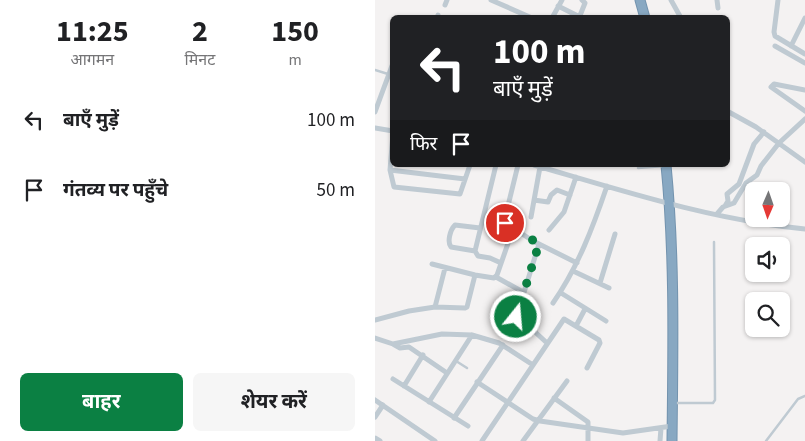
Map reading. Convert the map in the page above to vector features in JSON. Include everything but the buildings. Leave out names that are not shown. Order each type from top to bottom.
[{"type":"highway","points":[[640,0],[644,15]]},
{"type":"highway","points":[[666,167],[670,204],[673,289],[672,441]]},
{"type":"street","points":[[491,0],[526,15]]},
{"type":"street","points":[[554,15],[562,0]]},
{"type":"street","points":[[581,15],[585,3],[582,0]]},
{"type":"street","points":[[671,0],[679,15]]},
{"type":"street","points":[[717,0],[718,8]]},
{"type":"street","points":[[778,0],[775,36],[805,54]]},
{"type":"street","points":[[559,6],[576,15]]},
{"type":"street","points":[[791,46],[805,18]]},
{"type":"street","points":[[775,46],[805,63]]},
{"type":"street","points":[[375,112],[390,70]]},
{"type":"street","points":[[805,90],[774,84],[771,87],[805,111]]},
{"type":"street","points":[[730,113],[750,123],[805,162]]},
{"type":"street","points":[[725,206],[734,203],[746,184],[757,175],[761,166],[779,143],[803,126],[805,119]]},
{"type":"street","points":[[375,128],[390,132]]},
{"type":"street","points":[[717,214],[728,200],[727,194],[739,184],[753,144],[763,132]]},
{"type":"street","points":[[390,167],[394,187],[458,195],[461,193],[469,167]]},
{"type":"street","points":[[496,167],[475,251],[478,256],[490,258],[501,263]]},
{"type":"street","points":[[517,167],[503,220],[513,229],[577,264]]},
{"type":"street","points":[[531,217],[537,167]]},
{"type":"street","points":[[541,167],[670,204],[805,229]]},
{"type":"street","points":[[390,170],[465,179]]},
{"type":"street","points":[[549,230],[562,214],[576,177]]},
{"type":"street","points":[[553,303],[561,293],[577,264],[595,222],[607,186]]},
{"type":"street","points":[[534,200],[548,202],[551,195],[557,190],[570,194]]},
{"type":"street","points":[[475,251],[451,247],[449,242],[455,225],[480,228]]},
{"type":"street","points":[[496,277],[513,229]]},
{"type":"street","points":[[599,284],[615,234]]},
{"type":"street","points":[[539,244],[516,318],[547,343]]},
{"type":"street","points":[[432,264],[475,275],[496,277],[523,292]]},
{"type":"street","points":[[435,307],[445,268]]},
{"type":"street","points":[[573,271],[609,288]]},
{"type":"street","points":[[375,320],[409,311],[435,307],[465,308],[475,275]]},
{"type":"street","points":[[561,293],[606,321]]},
{"type":"street","points":[[576,326],[585,309]]},
{"type":"street","points":[[481,441],[565,319],[600,343],[587,368]]},
{"type":"street","points":[[393,344],[442,334],[472,335],[503,345],[533,365]]},
{"type":"street","points":[[429,402],[472,335]]},
{"type":"street","points":[[375,338],[400,348],[409,346],[447,373]]},
{"type":"street","points":[[454,418],[503,345]]},
{"type":"street","points":[[404,386],[423,355]]},
{"type":"street","points":[[393,379],[468,426]]},
{"type":"street","points":[[523,441],[567,381]]},
{"type":"street","points":[[477,382],[537,420],[623,432],[672,426]]},
{"type":"street","points":[[554,398],[587,421],[589,428],[588,441]]},
{"type":"street","points":[[375,400],[435,441]]},
{"type":"street","points":[[375,418],[383,406]]},
{"type":"street","points":[[660,441],[661,428]]},
{"type":"street","points":[[375,438],[380,441]]},
{"type":"lane","points":[[375,70],[388,74]]},
{"type":"lane","points":[[638,168],[647,167]]},
{"type":"lane","points":[[673,403],[713,403],[715,400],[714,242]]},
{"type":"lane","points":[[455,361],[467,368]]},
{"type":"lane","points":[[766,441],[798,399],[805,396]]},
{"type":"route","points":[[505,223],[539,244],[516,317]]}]
